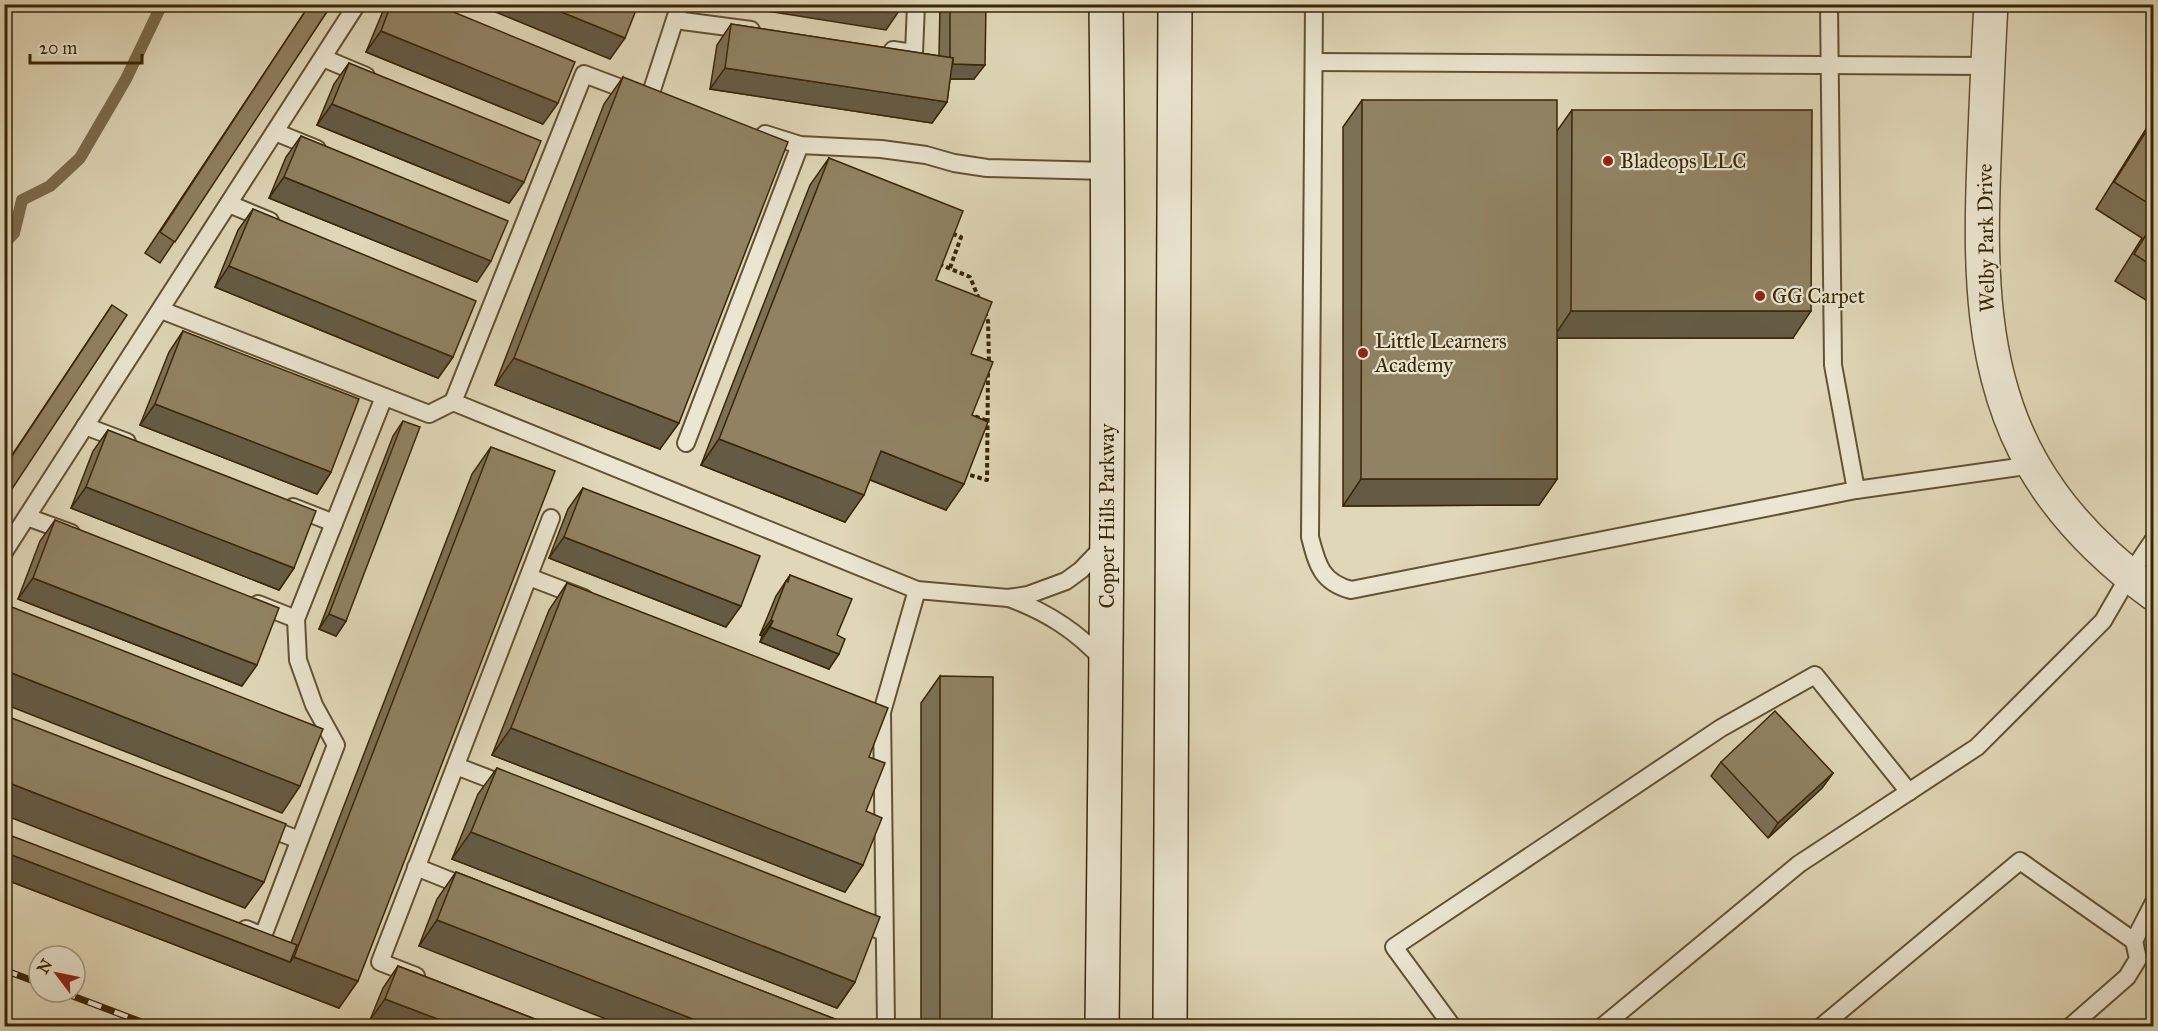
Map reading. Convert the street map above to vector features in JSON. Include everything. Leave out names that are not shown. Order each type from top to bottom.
[{"type":"main road","name":"Copper Hills Parkway","points":[[1102,1026],[1107,543],[1106,4]]},
{"type":"main road","points":[[1170,1026],[1175,4]]},
{"type":"main road","name":"Welby Park Drive","points":[[1990,4],[1981,237],[1983,285],[1990,339],[2005,402],[2033,465],[2056,499],[2080,529],[2141,585]]},
{"type":"lane","points":[[4,552],[357,4]]},
{"type":"lane","points":[[880,48],[914,53],[916,4]]},
{"type":"lane","points":[[1314,4],[1310,537],[1316,561],[1330,581],[1341,588],[1360,590],[1856,490],[2033,465]]},
{"type":"lane","points":[[1829,4],[1833,365],[1856,490]]},
{"type":"lane","points":[[161,310],[429,414],[453,402],[484,309],[579,71],[654,101],[677,12],[766,32]]},
{"type":"lane","points":[[323,58],[378,81]]},
{"type":"lane","points":[[1314,62],[1988,66]]},
{"type":"lane","points":[[746,129],[800,145],[881,149],[926,155],[954,163],[987,168],[1108,171]]},
{"type":"lane","points":[[275,132],[329,153]]},
{"type":"lane","points":[[686,443],[800,145]]},
{"type":"lane","points":[[229,204],[283,226]]},
{"type":"lane","points":[[336,745],[314,705],[298,660],[296,619],[384,397]]},
{"type":"lane","points":[[453,402],[917,590],[1008,598],[1028,595],[1066,581],[1088,564],[1107,543]]},
{"type":"lane","points":[[86,426],[140,447]]},
{"type":"lane","points":[[280,502],[334,523]]},
{"type":"lane","points":[[27,517],[83,538]]},
{"type":"lane","points":[[433,982],[380,962],[551,518]]},
{"type":"lane","points":[[1603,1026],[1799,864],[1977,747],[2141,585],[2154,539]]},
{"type":"lane","points":[[529,577],[595,602]]},
{"type":"lane","points":[[886,1026],[876,710],[917,590]]},
{"type":"lane","points":[[240,597],[296,619]]},
{"type":"lane","points":[[1008,598],[1048,614],[1089,644],[1106,663]]},
{"type":"lane","points":[[1452,1026],[1394,947],[1721,728],[1815,675],[1909,792]]},
{"type":"lane","points":[[314,737],[336,745]]},
{"type":"lane","points":[[231,924],[263,936],[336,745]]},
{"type":"lane","points":[[456,766],[522,792]]},
{"type":"lane","points":[[245,819],[299,840]]},
{"type":"lane","points":[[1822,1026],[2020,861],[2134,941]]},
{"type":"lane","points":[[416,867],[482,893]]},
{"type":"lane","points":[[2071,1026],[2127,977],[2138,959],[2134,941],[2154,902]]},
{"type":"lane","points":[[840,915],[884,932]]},
{"type":"path","points":[[942,230],[961,237],[950,268]]},
{"type":"path","points":[[935,262],[970,277],[980,299]]},
{"type":"path","points":[[961,472],[987,480],[988,321],[984,310]]},
{"type":"path","points":[[980,358],[988,361]]},
{"type":"path","points":[[965,412],[987,421]]},
{"type":"building","points":[[310,4],[332,4],[175,242],[160,232]]},
{"type":"building","points":[[391,4],[434,4],[575,62],[558,103],[381,31]]},
{"type":"building","points":[[542,4],[637,4],[638,5],[625,38]]},
{"type":"building","points":[[876,4],[902,4],[901,8]]},
{"type":"building","points":[[950,4],[986,4],[985,65],[953,64],[953,58],[950,58]]},
{"type":"building","points":[[731,24],[953,58],[947,102],[725,68]]},
{"type":"building","points":[[349,63],[541,141],[524,182],[332,104]]},
{"type":"building","points":[[623,77],[788,142],[679,423],[514,358]]},
{"type":"building","points":[[1362,100],[1557,100],[1557,479],[1361,479]]},
{"type":"building","points":[[1572,110],[1812,110],[1811,311],[1571,311]]},
{"type":"building","points":[[2154,119],[2154,207],[2114,182]]},
{"type":"building","points":[[301,136],[508,221],[491,261],[284,177]]},
{"type":"building","points":[[829,158],[963,211],[936,280],[992,302],[971,354],[993,362],[972,415],[988,422],[964,484],[881,451],[864,495],[719,439]]},
{"type":"building","points":[[253,209],[476,301],[453,357],[229,266]]},
{"type":"building","points":[[2154,222],[2154,267],[2134,254]]},
{"type":"building","points":[[112,305],[127,315],[4,501],[4,468]]},
{"type":"building","points":[[183,331],[359,399],[331,472],[155,404]]},
{"type":"building","points":[[403,421],[420,427],[346,621],[329,614]]},
{"type":"building","points":[[108,430],[316,511],[294,568],[86,487]]},
{"type":"building","points":[[491,447],[555,471],[358,981],[294,957]]},
{"type":"building","points":[[583,488],[760,556],[741,606],[564,537]]},
{"type":"building","points":[[55,520],[279,608],[257,665],[33,578]]},
{"type":"building","points":[[790,575],[852,599],[837,635],[845,639],[839,654],[770,627]]},
{"type":"building","points":[[567,583],[888,708],[869,757],[885,763],[866,811],[882,818],[863,865],[511,728]]},
{"type":"building","points":[[4,604],[323,729],[300,786],[4,670]]},
{"type":"building","points":[[940,676],[993,677],[992,1026],[940,1026]]},
{"type":"building","points":[[1775,711],[1833,773],[1778,823],[1721,762]]},
{"type":"building","points":[[4,715],[286,824],[264,882],[4,781]]},
{"type":"building","points":[[497,768],[880,917],[855,982],[471,832]]},
{"type":"building","points":[[4,833],[297,945],[290,962],[4,852]]},
{"type":"building","points":[[456,872],[853,1026],[711,1026],[437,920]]},
{"type":"building","points":[[398,966],[553,1026],[456,1026],[385,999]]},
{"type":"waterway","points":[[4,244],[14,233],[22,200],[50,186],[80,158],[126,79],[162,4]]},
{"type":"railway","points":[[4,970],[27,979]]},
{"type":"railway","points":[[87,1001],[152,1026]]},
{"type":"place","name":"Bladeops LLC","points":[[1608,161]]},
{"type":"place","name":"GG Carpet","points":[[1760,296]]},
{"type":"place","name":"Little Learners Academy","points":[[1363,353]]}]
